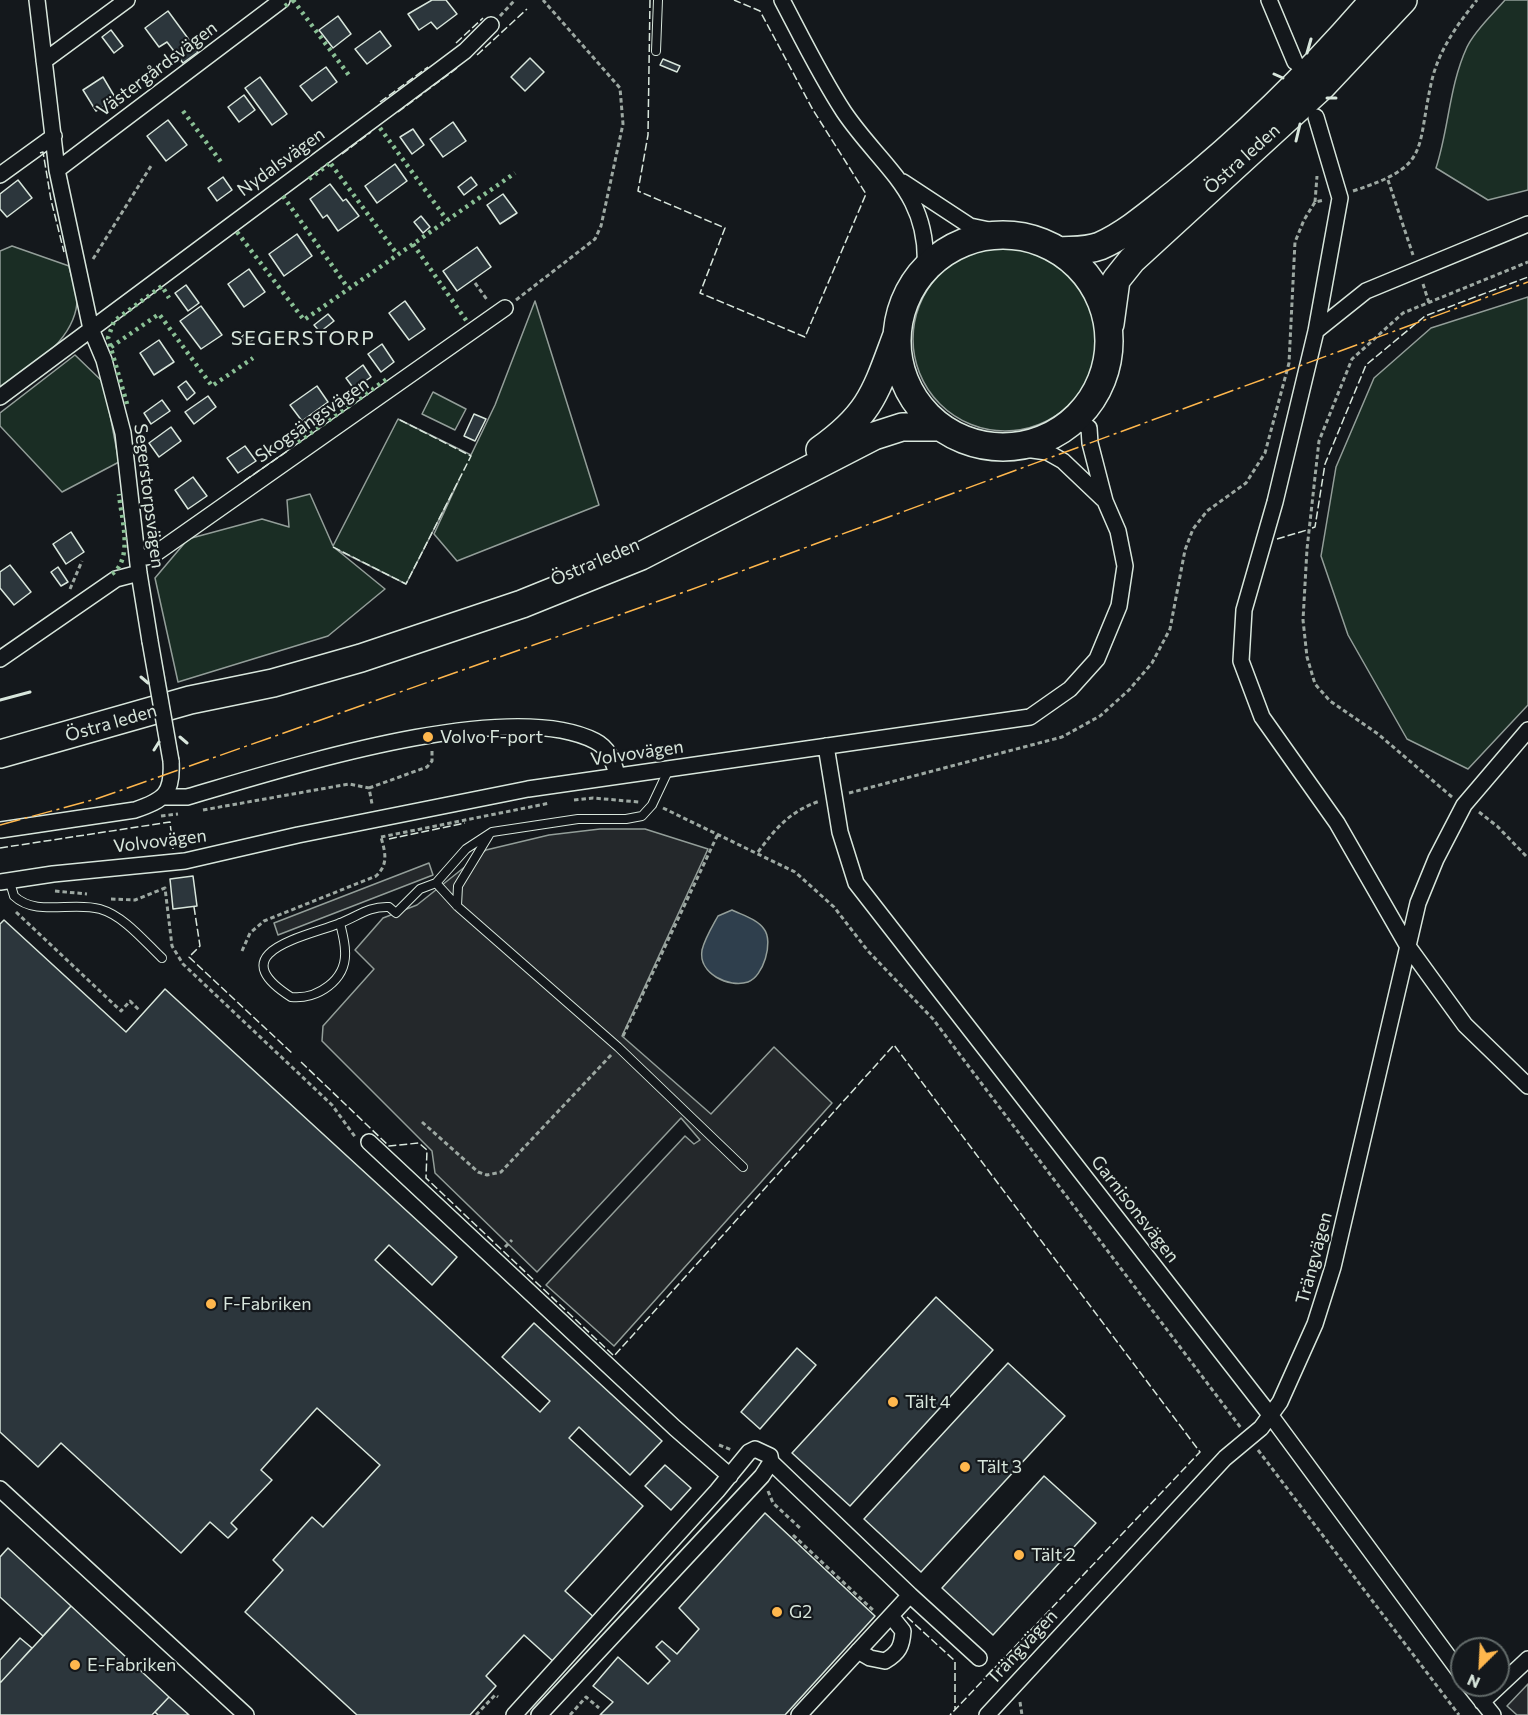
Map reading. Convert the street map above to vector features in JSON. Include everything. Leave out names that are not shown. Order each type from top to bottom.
[{"type":"highway","name":"Östra leden","points":[[1059,251],[1088,249],[1106,243],[1173,195],[1269,111],[1374,0]]},
{"type":"highway","name":"Östra leden","points":[[1109,331],[1116,280],[1132,260],[1322,86],[1403,0]]},
{"type":"highway","points":[[989,236],[1013,236],[1037,241],[1059,251],[1078,266],[1094,285],[1104,307],[1109,331],[1109,355],[1103,379],[1092,400],[1076,419],[1056,433],[1041,440],[1010,447],[962,439],[941,427],[922,409],[907,386],[899,361],[897,335],[902,311],[911,289],[925,269],[944,253],[965,242],[989,236]]},
{"type":"highway","name":"Östra leden","points":[[222,693],[269,674],[509,598],[610,557],[765,483],[835,439],[868,406],[877,389],[897,335]]},
{"type":"highway","name":"Östra leden","points":[[0,754],[222,693],[273,683],[361,658],[522,604],[641,556],[874,436],[903,427],[941,427]]},
{"type":"street","name":"Segerstorpsvägen","points":[[37,0],[57,170],[91,329],[104,360],[123,433],[138,565],[171,760],[172,778],[164,797]]},
{"type":"street","points":[[44,61],[127,0]]},
{"type":"street","name":"Västergårdsvägen","points":[[57,170],[282,0]]},
{"type":"street","points":[[782,0],[845,113],[901,180],[923,226],[926,240],[925,269]]},
{"type":"street","points":[[1269,0],[1294,62]]},
{"type":"street","name":"Nydalsvägen","points":[[0,397],[465,51],[491,25]]},
{"type":"street","points":[[1316,117],[1340,198],[1316,331],[1275,502],[1244,610],[1240,661],[1262,717],[1337,823],[1407,945],[1465,1025],[1528,1086]]},
{"type":"street","points":[[0,175],[54,136]]},
{"type":"street","points":[[901,180],[970,226],[1013,236]]},
{"type":"street","points":[[1316,331],[1366,291],[1528,224]]},
{"type":"street","name":"Skogsängsvägen","points":[[0,659],[152,556],[501,311]]},
{"type":"street","points":[[1076,419],[1089,428],[1090,444],[1105,501]]},
{"type":"street","points":[[1010,447],[1047,452],[1064,461],[1105,501]]},
{"type":"street","name":"Volvovägen","points":[[5,881],[185,861],[298,835],[617,774],[669,769],[1030,717],[1070,689],[1097,658],[1119,606],[1125,566],[1118,531],[1105,501]]},
{"type":"street","points":[[0,830],[135,810],[164,797],[187,797],[372,747],[459,730],[497,727],[567,732],[597,742],[612,757],[617,774]]},
{"type":"street","name":"Trängvägen","points":[[987,1715],[1225,1458],[1271,1416],[1315,1324],[1333,1267],[1418,903],[1436,859],[1464,805],[1528,730]]},
{"type":"street","name":"Garnisonsvägen","points":[[826,746],[840,832],[856,883],[1271,1416],[1450,1659]]},
{"type":"street","points":[[363,1141],[730,1476]]},
{"type":"street","points":[[514,1715],[730,1476],[749,1452],[755,1449],[770,1456],[771,1462],[979,1658]]},
{"type":"street","points":[[539,1715],[762,1476],[771,1462]]},
{"type":"street","points":[[0,1489],[246,1715]]},
{"type":"street","points":[[799,1715],[910,1595]]},
{"type":"street","points":[[858,1651],[870,1658],[885,1661],[896,1654],[902,1645],[903,1630],[891,1616]]},
{"type":"street","points":[[1482,1702],[1528,1659]]},
{"type":"street","points":[[1478,1697],[1493,1715]]},
{"type":"lane","points":[[656,51],[658,0]]},
{"type":"lane","points":[[340,923],[346,953],[343,965],[339,975],[317,995],[291,997],[268,980],[264,967],[266,955],[275,946],[340,923],[362,910],[379,906],[389,907],[396,913],[420,889],[436,883],[466,849],[492,832],[578,819],[626,819],[642,816],[652,805],[669,769]]},
{"type":"lane","points":[[457,906],[458,886],[492,832]]},
{"type":"lane","points":[[5,881],[14,896],[30,906],[75,905],[103,910],[131,929],[162,958]]},
{"type":"lane","points":[[436,883],[457,906],[618,1047],[743,1167]]},
{"type":"path","points":[[491,25],[515,0]]},
{"type":"path","points":[[475,283],[501,311],[595,239],[601,226],[623,124],[620,88],[543,0]]},
{"type":"path","points":[[758,852],[779,823],[801,807],[834,796],[1062,737],[1100,716],[1129,690],[1152,663],[1170,629],[1185,550],[1193,529],[1207,511],[1246,483],[1265,453],[1289,363],[1296,242],[1304,220],[1315,202],[1340,198],[1388,180],[1412,160],[1419,146],[1431,82],[1441,54],[1452,33],[1478,0]]},
{"type":"path","points":[[79,274],[88,266],[151,166]]},
{"type":"path","points":[[1388,180],[1428,303]]},
{"type":"path","points":[[1528,262],[1403,313],[1352,359],[1319,441],[1307,549],[1303,620],[1307,657],[1315,684],[1330,701],[1378,734],[1464,805],[1497,826],[1528,858]]},
{"type":"path","points":[[70,589],[82,561]]},
{"type":"path","points":[[199,811],[337,785],[349,784],[369,788],[428,767],[432,761],[432,744]]},
{"type":"path","points":[[369,788],[374,809]]},
{"type":"path","points":[[567,800],[593,798],[642,802]]},
{"type":"path","points":[[242,951],[250,933],[264,921],[376,876],[383,870],[386,860],[381,837],[558,802]]},
{"type":"path","points":[[662,807],[758,852],[795,872],[818,891],[868,951],[933,1019],[1240,1426]]},
{"type":"path","points":[[108,898],[135,900],[165,888],[172,946],[183,964],[332,1105],[363,1141]]},
{"type":"path","points":[[48,891],[90,894]]},
{"type":"path","points":[[14,896],[2,899],[121,1011],[130,1001],[139,1010]]},
{"type":"path","points":[[505,1247],[512,1240]]},
{"type":"path","points":[[1260,1453],[1459,1715]]},
{"type":"path","points":[[794,1535],[864,1601]]},
{"type":"path","points":[[476,1715],[495,1695],[498,1697]]},
{"type":"path","points":[[570,1715],[586,1697],[599,1708]]},
{"type":"green space","points":[[1505,0],[1528,0],[1528,190],[1488,200],[1436,168],[1456,77],[1467,47],[1479,28]]},
{"type":"green space","points":[[12,246],[69,266],[77,303],[74,317],[59,342],[36,363],[0,389],[0,251]]},
{"type":"green space","points":[[1005,247],[1040,254],[1070,274],[1090,304],[1097,339],[1090,374],[1070,404],[1040,424],[1005,431],[970,424],[940,404],[920,374],[913,339],[920,304],[940,274],[970,254]]},
{"type":"green space","points":[[1528,297],[1528,705],[1468,769],[1407,739],[1348,635],[1321,556],[1336,467],[1374,378],[1431,328]]},
{"type":"green space","points":[[535,301],[599,505],[457,561],[434,534],[459,480],[406,584],[336,549],[385,589],[328,636],[178,682],[155,578],[188,539],[262,519],[289,527],[287,500],[310,494],[333,546],[398,419],[471,455],[495,405]]},
{"type":"green space","points":[[75,355],[104,383],[119,462],[62,492],[0,426],[0,413]]},
{"type":"green space","points":[[433,392],[466,409],[455,430],[422,414]]},
{"type":"shaded area","points":[[600,829],[645,829],[708,849],[622,1036],[711,1114],[774,1047],[832,1103],[614,1346],[546,1285],[685,1136],[694,1144],[700,1140],[681,1118],[537,1272],[435,1173],[432,1151],[322,1041],[323,1026],[374,969],[355,950],[383,918],[417,905],[486,850],[549,835]]},
{"type":"shaded area","points":[[429,863],[433,875],[278,935],[274,923]]},
{"type":"shaded area","points":[[1528,1684],[1528,1715],[1517,1715],[1507,1706]]},
{"type":"water","points":[[732,910],[753,920],[764,929],[767,935],[765,959],[758,973],[748,982],[732,983],[716,977],[705,966],[702,959],[705,941],[718,916]]},
{"type":"building","points":[[432,0],[446,0],[457,14],[437,29],[431,22],[419,30],[408,14]]},
{"type":"building","points":[[168,11],[198,52],[183,63],[167,42],[159,47],[145,28]]},
{"type":"building","points":[[338,16],[351,34],[333,48],[319,30]]},
{"type":"building","points":[[111,30],[123,46],[114,53],[102,37]]},
{"type":"building","points":[[380,31],[391,46],[367,64],[355,49]]},
{"type":"building","points":[[530,58],[544,72],[525,91],[511,77]]},
{"type":"building","points":[[663,59],[680,66],[677,72],[660,65]]},
{"type":"building","points":[[326,67],[337,82],[312,101],[300,86]]},
{"type":"building","points":[[103,77],[116,99],[96,111],[83,90]]},
{"type":"building","points":[[260,77],[287,114],[272,125],[245,88]]},
{"type":"building","points":[[244,95],[255,110],[239,122],[228,107]]},
{"type":"building","points":[[168,120],[187,145],[166,161],[147,136]]},
{"type":"building","points":[[453,122],[466,141],[443,157],[430,139]]},
{"type":"building","points":[[413,129],[424,145],[412,154],[400,137]]},
{"type":"building","points":[[395,164],[407,181],[377,203],[365,186]]},
{"type":"building","points":[[223,177],[232,190],[217,201],[208,188]]},
{"type":"building","points":[[471,177],[477,185],[464,195],[458,187]]},
{"type":"building","points":[[18,180],[32,198],[7,217],[0,209],[0,194]]},
{"type":"building","points":[[330,184],[359,216],[338,231],[327,215],[323,218],[310,199]]},
{"type":"building","points":[[503,194],[517,213],[500,224],[487,205]]},
{"type":"building","points":[[421,216],[430,227],[423,233],[414,222]]},
{"type":"building","points":[[297,234],[312,256],[284,276],[269,254]]},
{"type":"building","points":[[477,247],[491,267],[457,291],[443,271]]},
{"type":"building","points":[[249,269],[265,292],[244,307],[228,284]]},
{"type":"building","points":[[186,285],[199,303],[188,311],[175,293]]},
{"type":"building","points":[[405,301],[425,329],[409,340],[389,313]]},
{"type":"building","points":[[201,306],[222,335],[201,349],[180,321]]},
{"type":"building","points":[[328,314],[334,321],[320,332],[314,325]]},
{"type":"building","points":[[249,331],[255,338],[247,345],[241,337]]},
{"type":"building","points":[[159,340],[174,362],[154,375],[140,353]]},
{"type":"building","points":[[382,344],[394,362],[381,372],[368,354]]},
{"type":"building","points":[[363,365],[371,377],[354,389],[346,378]]},
{"type":"building","points":[[186,381],[195,393],[187,400],[178,387]]},
{"type":"building","points":[[317,386],[328,402],[302,421],[290,405]]},
{"type":"building","points":[[208,396],[216,407],[194,424],[185,412]]},
{"type":"building","points":[[162,400],[170,411],[151,424],[144,413]]},
{"type":"building","points":[[474,414],[486,419],[475,441],[464,436]]},
{"type":"building","points":[[171,427],[181,441],[159,457],[149,443]]},
{"type":"building","points":[[245,446],[256,461],[238,473],[227,458]]},
{"type":"building","points":[[193,477],[207,496],[188,509],[175,490]]},
{"type":"building","points":[[71,532],[84,552],[66,564],[53,544]]},
{"type":"building","points":[[10,565],[31,592],[14,605],[0,588],[0,572]]},
{"type":"building","points":[[58,567],[68,582],[61,586],[51,572]]},
{"type":"building","points":[[193,876],[197,906],[173,909],[170,879]]},
{"type":"building","name":"F-Fabriken","points":[[4,920],[126,1032],[165,989],[457,1257],[432,1285],[389,1245],[375,1260],[540,1412],[550,1401],[502,1357],[534,1323],[662,1441],[630,1475],[579,1427],[569,1438],[643,1506],[565,1591],[597,1620],[556,1664],[524,1635],[486,1676],[496,1686],[470,1715],[357,1715],[245,1612],[283,1570],[273,1560],[312,1517],[323,1527],[380,1465],[317,1408],[261,1470],[272,1480],[231,1523],[237,1529],[228,1538],[210,1522],[181,1553],[61,1443],[38,1467],[0,1432],[0,924]]},
{"type":"building","name":"Tält 4","points":[[936,1297],[993,1350],[850,1506],[792,1453]]},
{"type":"building","points":[[797,1348],[816,1365],[760,1429],[741,1412]]},
{"type":"building","name":"Tält 3","points":[[1008,1363],[1065,1416],[921,1572],[864,1519]]},
{"type":"building","points":[[665,1465],[691,1488],[671,1510],[645,1486]]},
{"type":"building","name":"Tält 2","points":[[1044,1476],[1096,1523],[993,1635],[942,1588]]},
{"type":"building","name":"G2","points":[[765,1513],[875,1616],[785,1715],[600,1715],[613,1702],[593,1686],[618,1657],[648,1684],[670,1661],[656,1647],[662,1641],[677,1654],[699,1629],[679,1608]]},
{"type":"building","points":[[8,1548],[71,1606],[43,1636],[0,1597],[0,1557]]},
{"type":"building","name":"E-Fabriken","points":[[71,1606],[169,1697],[152,1715],[0,1715],[0,1683]]},
{"type":"building","points":[[20,1638],[32,1648],[0,1683],[0,1660]]},
{"type":"building","points":[[169,1697],[189,1715],[158,1715],[155,1712]]},
{"type":"hedge","points":[[293,0],[351,78]]},
{"type":"hedge","points":[[285,6],[293,0]]},
{"type":"hedge","points":[[183,111],[221,162]]},
{"type":"hedge","points":[[380,128],[447,220]]},
{"type":"hedge","points":[[309,179],[329,164]]},
{"type":"hedge","points":[[331,164],[397,254]]},
{"type":"hedge","points":[[237,232],[304,320],[515,173]]},
{"type":"hedge","points":[[283,196],[348,288]]},
{"type":"hedge","points":[[413,244],[468,323]]},
{"type":"hedge","points":[[127,404],[108,338],[114,321],[162,286],[169,298]]},
{"type":"hedge","points":[[111,347],[159,314],[212,386],[253,358]]},
{"type":"hedge","points":[[298,442],[387,379]]},
{"type":"hedge","points":[[142,481],[150,540],[154,546],[158,543]]},
{"type":"hedge","points":[[112,574],[119,567],[123,558],[125,537],[119,494]]},
{"type":"fence","points":[[650,0],[648,135],[638,191],[725,228],[700,293],[805,337],[866,194],[813,110],[760,11],[734,0]]},
{"type":"fence","points":[[477,55],[527,9]]},
{"type":"fence","points":[[456,43],[483,18]]},
{"type":"fence","points":[[380,102],[428,67]]},
{"type":"fence","points":[[398,112],[457,68]]},
{"type":"fence","points":[[342,154],[371,132]]},
{"type":"fence","points":[[40,153],[43,152],[51,200],[64,252]]},
{"type":"fence","points":[[1312,528],[1315,527],[1325,464],[1366,365],[1425,316],[1528,277]]},
{"type":"fence","points":[[333,547],[406,584],[471,456],[398,419]]},
{"type":"fence","points":[[244,481],[289,450]]},
{"type":"fence","points":[[1277,539],[1307,530]]},
{"type":"fence","points":[[0,848],[170,822],[173,849]]},
{"type":"fence","points":[[389,839],[465,823]]},
{"type":"fence","points":[[194,907],[200,946],[189,957],[293,1054]]},
{"type":"fence","points":[[301,1062],[389,1146],[419,1143],[427,1150],[426,1178],[614,1356],[894,1045],[1200,1452],[950,1715]]},
{"type":"fence","points":[[907,1617],[955,1661],[955,1710]]},
{"type":"wall","points":[[1307,53],[1311,39]]},
{"type":"wall","points":[[1274,74],[1283,78]]},
{"type":"wall","points":[[1327,98],[1336,98]]},
{"type":"wall","points":[[1296,141],[1300,124]]},
{"type":"wall","points":[[141,677],[148,683]]},
{"type":"wall","points":[[0,700],[30,692]]},
{"type":"wall","points":[[180,737],[187,743]]},
{"type":"wall","points":[[154,750],[159,742]]},
{"type":"power","points":[[0,825],[96,799],[690,590],[1528,282]]},
{"type":"place","name":"Volvo F-port","points":[[428,737]]},
{"type":"place","name":"F-Fabriken","points":[[211,1304]]},
{"type":"place","name":"Tält 4","points":[[893,1402]]},
{"type":"place","name":"Tält 3","points":[[965,1467]]},
{"type":"place","name":"Tält 2","points":[[1019,1555]]},
{"type":"place","name":"G2","points":[[777,1612]]},
{"type":"place","name":"E-Fabriken","points":[[75,1665]]},
{"type":"district","name":"SEGERSTORP","points":[[303,338]]}]
